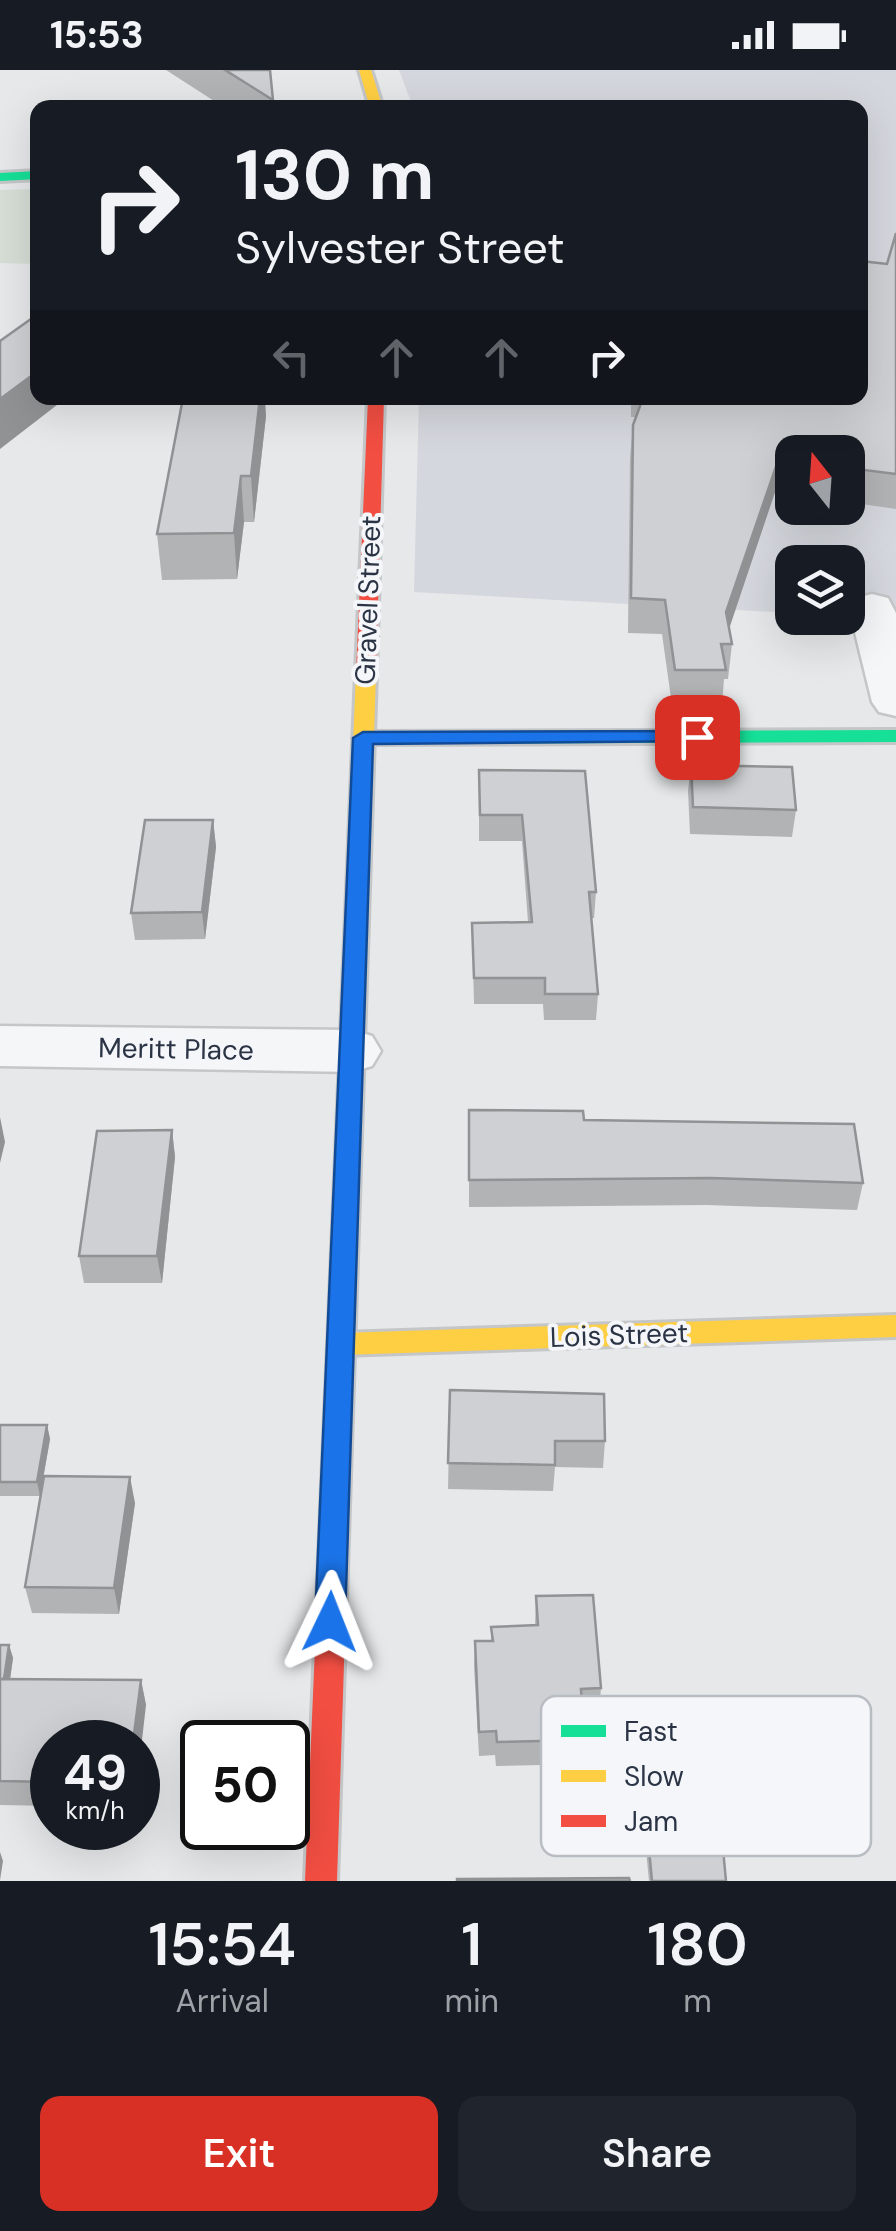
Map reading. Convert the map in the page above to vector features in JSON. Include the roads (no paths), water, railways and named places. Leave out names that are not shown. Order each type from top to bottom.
[{"type":"main road","points":[[365,70],[374,100]]},
{"type":"main road","points":[[0,176],[30,175]]},
{"type":"main road","name":"Gravel Street","points":[[321,1881],[376,405]]},
{"type":"main road","points":[[363,738],[896,736]]},
{"type":"main road","name":"Lois Street","points":[[341,1344],[896,1326]]},
{"type":"street","points":[[872,608],[896,702]]},
{"type":"street","name":"Meritt Place","points":[[0,1046],[352,1051]]}]
